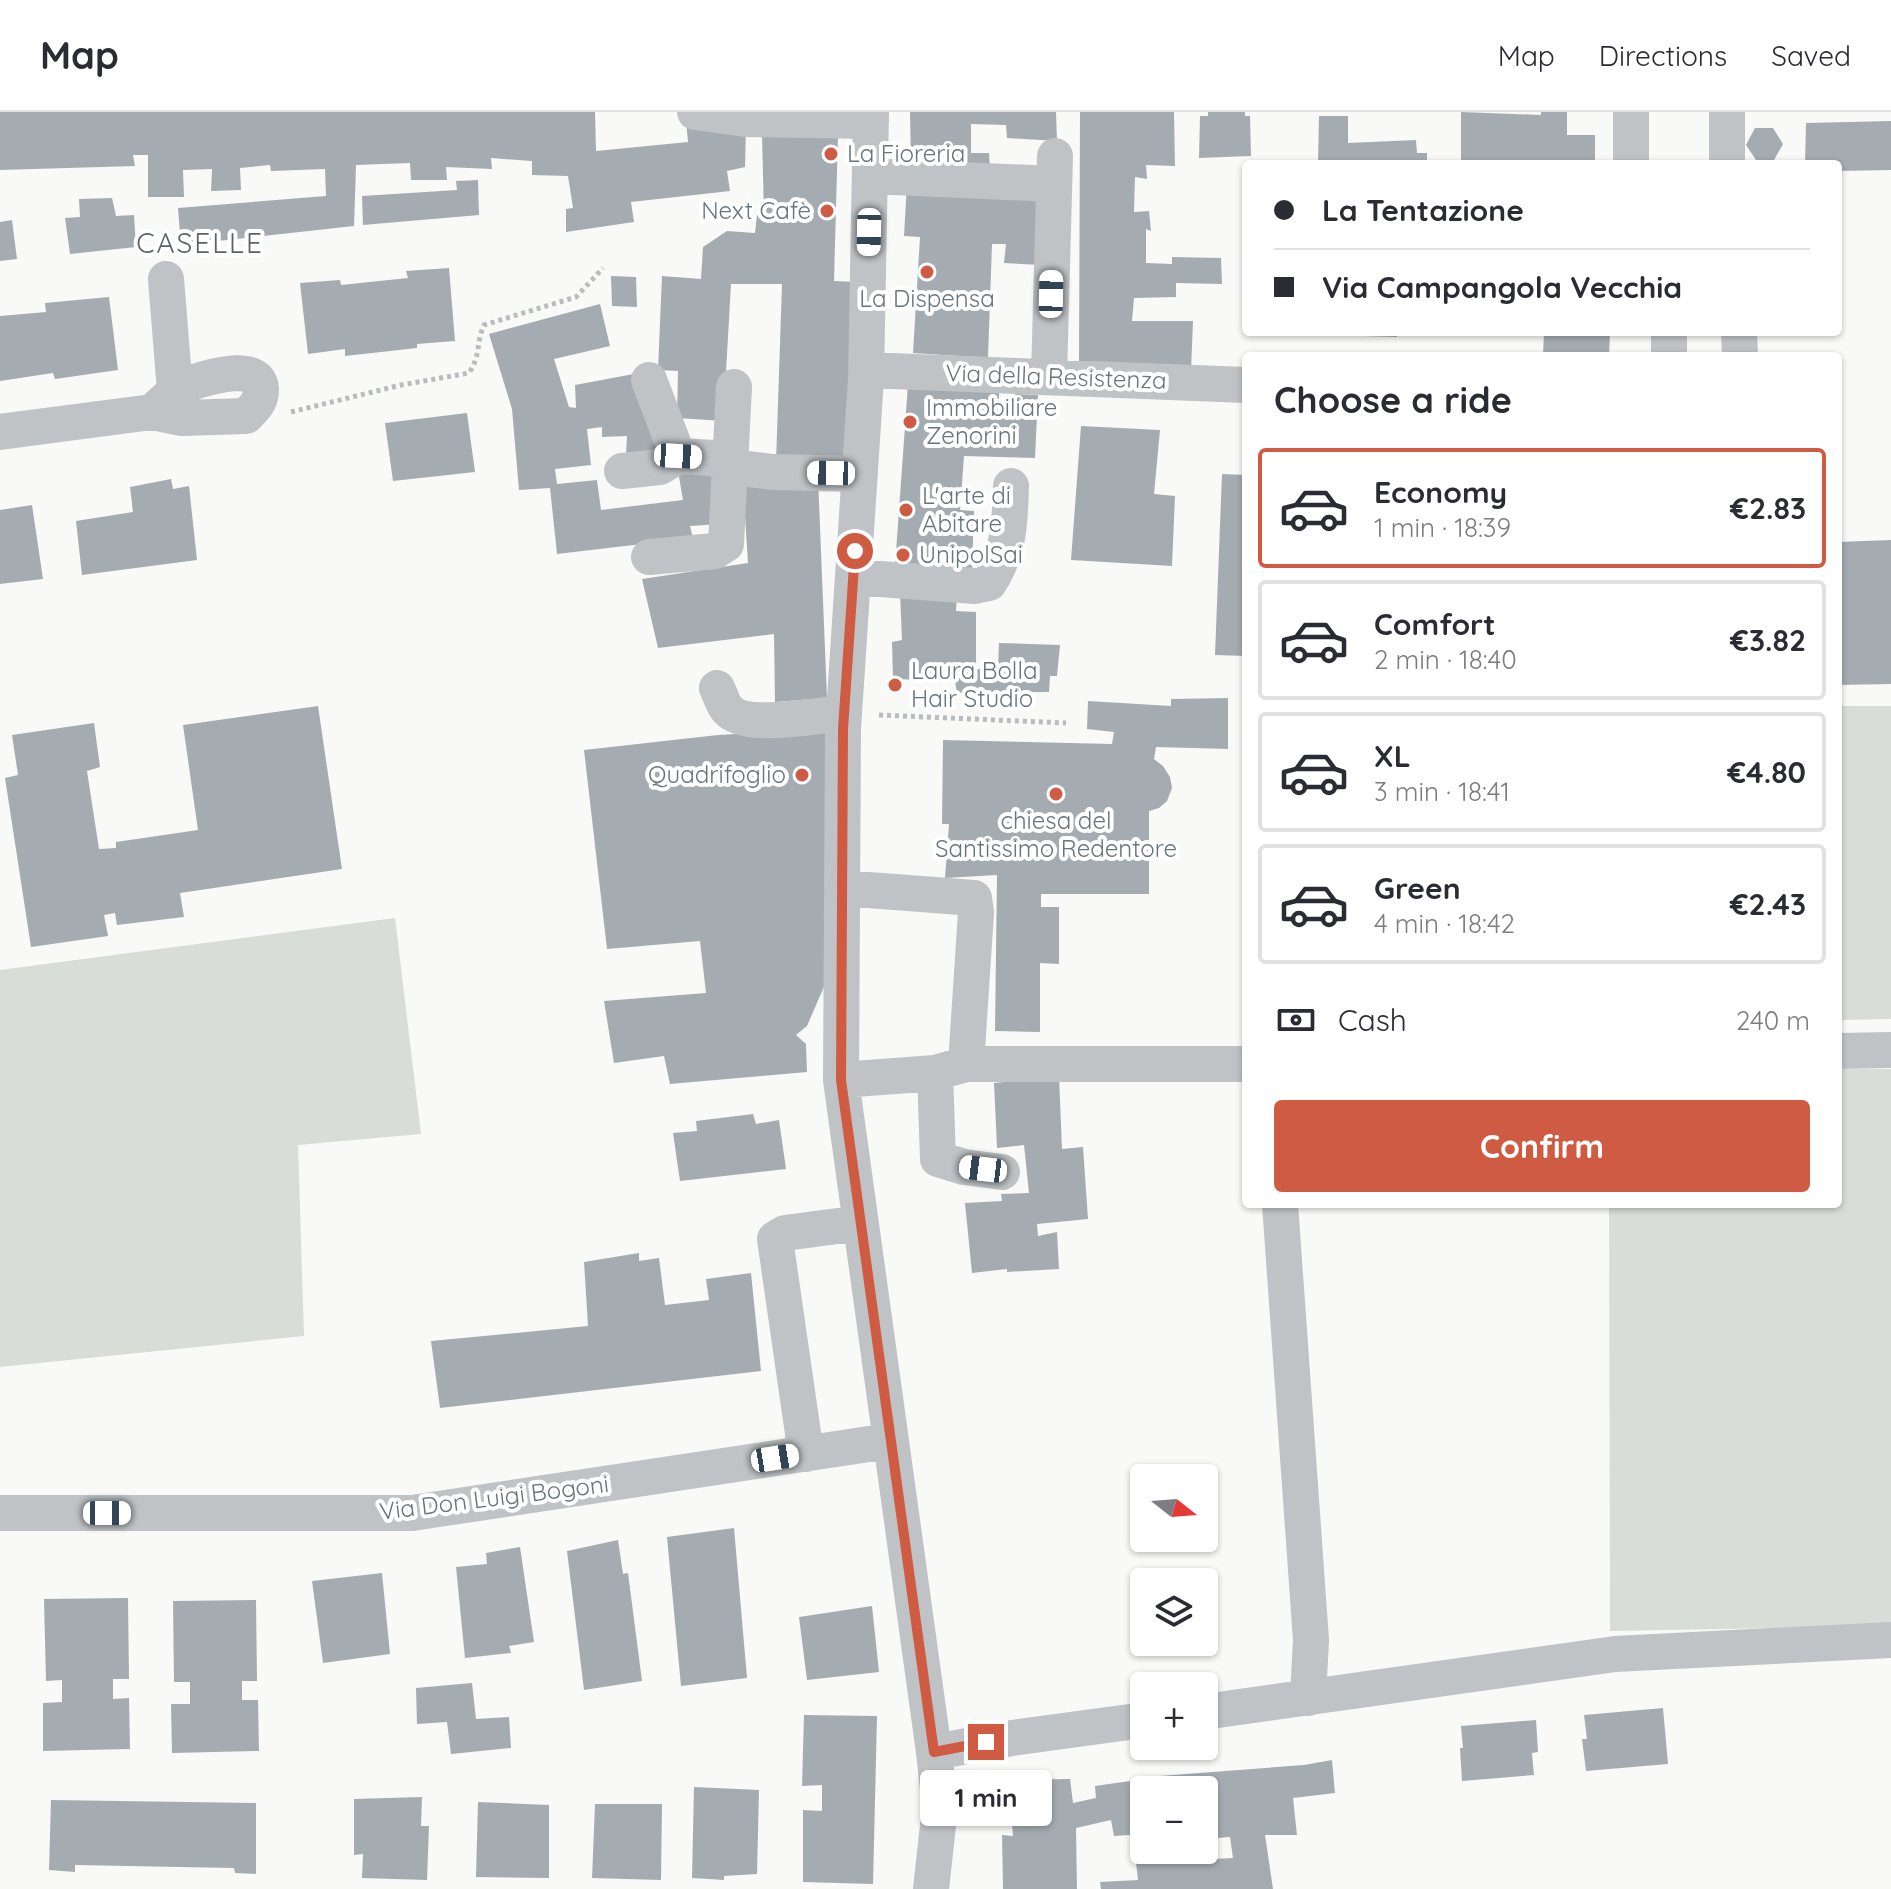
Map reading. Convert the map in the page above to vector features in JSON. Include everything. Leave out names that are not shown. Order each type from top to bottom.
[{"type":"street","points":[[695,112],[749,116],[871,116],[866,370],[844,713],[841,1080],[934,1752],[940,1807],[931,1889]]},
{"type":"street","points":[[1631,112],[1631,160]]},
{"type":"street","points":[[1727,112],[1727,160]]},
{"type":"street","points":[[870,176],[1055,170],[1049,377]]},
{"type":"street","points":[[163,402],[166,279]]},
{"type":"street","name":"Via della Resistenza","points":[[866,370],[1242,385]]},
{"type":"street","points":[[649,380],[678,456]]},
{"type":"street","points":[[649,557],[715,551],[726,544],[734,387]]},
{"type":"street","points":[[163,402],[182,418],[246,416]]},
{"type":"street","points":[[0,432],[163,402]]},
{"type":"street","points":[[622,471],[660,467],[678,456],[714,458],[731,467],[773,472],[860,474]]},
{"type":"street","points":[[853,577],[975,586],[989,583],[999,568],[1009,536],[1011,486]]},
{"type":"street","points":[[717,688],[727,710],[740,719],[844,713]]},
{"type":"street","points":[[842,888],[974,898],[976,913],[938,1159],[964,1167],[1002,1172]]},
{"type":"street","points":[[1842,1051],[1891,1050]]},
{"type":"street","points":[[841,1080],[950,1069],[1242,1064]]},
{"type":"street","points":[[1280,1208],[1311,1640],[1308,1698]]},
{"type":"street","points":[[806,1454],[775,1239],[785,1233],[860,1223]]},
{"type":"street","name":"Via Don Luigi Bogoni","points":[[0,1513],[412,1513],[889,1441]]},
{"type":"street","points":[[1218,1710],[1615,1654],[1891,1640]]},
{"type":"street","points":[[934,1752],[1130,1722]]},
{"type":"path","points":[[246,416],[283,414],[401,385],[469,373],[479,358],[478,337],[484,325],[576,297],[603,268]]},
{"type":"path","points":[[844,713],[1066,723]]},
{"type":"shaded area","points":[[1842,706],[1891,706],[1891,1019],[1842,1020]]},
{"type":"shaded area","points":[[395,918],[421,1134],[298,1145],[304,1336],[0,1367],[0,970]]},
{"type":"shaded area","points":[[1842,1069],[1891,1069],[1891,1626],[1610,1631],[1609,1208],[1842,1208]]},
{"type":"building","points":[[0,112],[595,112],[596,151],[688,142],[686,120],[746,128],[745,167],[727,171],[730,191],[631,202],[634,222],[566,232],[566,209],[573,208],[568,176],[532,175],[532,161],[491,158],[492,169],[446,167],[447,180],[411,180],[410,163],[356,165],[354,226],[181,245],[178,208],[326,196],[325,169],[271,171],[270,165],[240,168],[241,190],[211,191],[212,169],[183,170],[184,197],[148,197],[148,155],[133,155],[135,166],[0,170]]},
{"type":"building","points":[[910,112],[1056,112],[1057,141],[1007,138],[1006,125],[971,124],[971,153],[989,153],[990,169],[911,168]]},
{"type":"building","points":[[1080,112],[1174,112],[1175,166],[1146,165],[1147,179],[1135,177],[1134,212],[1149,211],[1151,231],[1146,229],[1146,263],[1172,264],[1172,257],[1221,258],[1222,284],[1176,283],[1176,297],[1134,298],[1132,321],[1193,321],[1191,371],[1079,367]]},
{"type":"building","points":[[1208,112],[1245,112],[1245,116],[1250,116],[1251,156],[1199,158],[1200,116],[1208,116]]},
{"type":"building","points":[[1461,112],[1541,115],[1541,112],[1567,112],[1567,135],[1595,135],[1595,160],[1461,160]]},
{"type":"building","points":[[1319,116],[1348,116],[1348,143],[1416,140],[1417,153],[1427,153],[1427,160],[1318,160]]},
{"type":"building","points":[[1891,121],[1891,170],[1842,171],[1842,160],[1805,160],[1806,123]]},
{"type":"building","points":[[1755,128],[1773,128],[1783,144],[1774,160],[1756,160],[1746,145]]},
{"type":"building","points":[[762,134],[838,135],[834,281],[857,282],[849,461],[776,462],[782,284],[731,284],[726,372],[723,373],[724,421],[677,418],[678,371],[658,370],[662,276],[701,279],[703,247],[727,231],[755,233],[757,215],[764,216]]},
{"type":"building","points":[[478,180],[479,215],[363,225],[362,196],[457,190],[456,181]]},
{"type":"building","points":[[907,183],[1043,192],[1041,265],[1004,263],[1006,244],[992,244],[988,358],[913,353],[920,237],[904,236]]},
{"type":"building","points":[[112,198],[116,216],[134,215],[136,247],[70,254],[65,218],[80,217],[79,199]]},
{"type":"building","points":[[12,220],[17,259],[0,261],[0,222]]},
{"type":"building","points":[[449,268],[455,341],[345,356],[345,349],[308,354],[300,283],[340,280],[341,285],[408,278],[406,271]]},
{"type":"building","points":[[611,276],[636,277],[637,307],[612,306]]},
{"type":"building","points":[[109,297],[118,370],[55,379],[53,373],[0,381],[0,316],[46,312],[45,303]]},
{"type":"building","points":[[600,304],[610,346],[554,359],[569,407],[576,408],[575,385],[639,373],[661,454],[626,454],[627,436],[602,437],[602,427],[587,429],[591,465],[555,469],[557,484],[597,480],[601,510],[683,500],[678,471],[715,465],[721,524],[690,526],[693,538],[557,554],[550,488],[519,490],[512,409],[489,334]]},
{"type":"building","points":[[1544,336],[1610,336],[1609,352],[1543,352]]},
{"type":"building","points":[[908,384],[999,388],[999,415],[1014,417],[1013,394],[1038,395],[1035,458],[964,456],[960,510],[974,511],[972,571],[895,566]]},
{"type":"building","points":[[467,413],[475,472],[393,481],[385,423]]},
{"type":"building","points":[[1081,426],[1160,430],[1154,494],[1175,496],[1172,566],[1071,560]]},
{"type":"building","points":[[1222,474],[1242,475],[1242,656],[1215,655]]},
{"type":"building","points":[[818,478],[827,698],[775,702],[774,634],[658,648],[642,579],[748,563],[743,485]]},
{"type":"building","points":[[171,479],[173,489],[189,486],[197,560],[82,575],[76,521],[133,512],[130,487]]},
{"type":"building","points":[[32,505],[43,579],[0,584],[0,510]]},
{"type":"building","points":[[1891,540],[1891,684],[1842,685],[1842,542]]},
{"type":"building","points":[[900,592],[957,593],[956,611],[976,612],[976,669],[998,669],[999,643],[1060,645],[1057,676],[1050,676],[1049,692],[957,693],[955,681],[893,679],[892,642],[902,640]]},
{"type":"building","name":"chiesa del Santissimo Redentore","points":[[1228,698],[1228,749],[1156,747],[1154,759],[1170,777],[1172,788],[1167,801],[1149,811],[1149,894],[1041,894],[1041,907],[1059,907],[1059,964],[1040,963],[1040,1032],[995,1031],[997,875],[945,878],[949,824],[942,824],[943,740],[1112,744],[1114,732],[1087,729],[1088,701],[1171,706],[1171,699]]},
{"type":"building","points":[[318,706],[342,869],[180,893],[184,917],[117,925],[115,913],[104,915],[108,936],[31,947],[5,778],[18,775],[12,735],[94,723],[100,767],[87,771],[99,849],[116,848],[116,842],[198,830],[183,725]]},
{"type":"building","points":[[826,729],[826,982],[807,1026],[796,1035],[806,1044],[807,1072],[670,1084],[664,1056],[614,1063],[604,1001],[706,993],[700,941],[607,949],[584,750],[718,735]]},
{"type":"building","points":[[1059,1076],[1062,1149],[1083,1147],[1088,1219],[1037,1224],[1038,1236],[1057,1232],[1059,1269],[972,1273],[965,1203],[1002,1201],[1001,1194],[1029,1193],[1024,1145],[997,1148],[994,1083]]},
{"type":"building","points":[[753,1114],[756,1124],[779,1120],[786,1169],[680,1181],[673,1133],[697,1131],[696,1121]]},
{"type":"building","points":[[639,1253],[639,1261],[659,1258],[665,1305],[709,1300],[706,1279],[751,1273],[761,1371],[440,1408],[431,1341],[588,1326],[584,1262]]},
{"type":"building","points":[[734,1528],[747,1678],[681,1686],[667,1537]]},
{"type":"building","points":[[618,1540],[623,1574],[628,1573],[642,1681],[584,1690],[567,1551]]},
{"type":"building","points":[[520,1547],[534,1642],[509,1646],[511,1653],[465,1658],[456,1567],[487,1564],[486,1553]]},
{"type":"building","points":[[382,1573],[390,1654],[323,1663],[312,1581]]},
{"type":"building","points":[[128,1598],[129,1679],[113,1679],[113,1699],[129,1698],[130,1749],[43,1751],[43,1703],[62,1702],[62,1680],[46,1681],[44,1599]]},
{"type":"building","points":[[256,1600],[257,1681],[242,1681],[242,1700],[258,1700],[259,1751],[172,1753],[171,1704],[190,1704],[190,1682],[174,1682],[173,1601]]},
{"type":"building","points":[[872,1606],[879,1672],[807,1680],[799,1617]]},
{"type":"building","points":[[472,1683],[476,1719],[509,1717],[511,1748],[451,1754],[447,1722],[417,1724],[416,1688]]},
{"type":"building","points":[[1663,1708],[1668,1764],[1586,1771],[1582,1739],[1587,1739],[1584,1715]]},
{"type":"building","points":[[804,1715],[877,1716],[873,1884],[803,1882],[803,1810],[822,1811],[822,1785],[802,1786]]},
{"type":"building","points":[[1536,1720],[1538,1752],[1532,1753],[1534,1775],[1462,1781],[1461,1726]]},
{"type":"building","points":[[1332,1760],[1335,1793],[1293,1798],[1297,1835],[1265,1835],[1273,1889],[1101,1889],[1100,1882],[1138,1880],[1136,1864],[1218,1864],[1218,1859],[1233,1858],[1230,1837],[1218,1838],[1218,1776],[1159,1776]]},
{"type":"building","points":[[1070,1779],[1073,1803],[1096,1798],[1095,1786],[1130,1781],[1130,1835],[1114,1836],[1111,1820],[1076,1828],[1077,1889],[1003,1889],[1002,1835],[1013,1836],[1008,1780]]},
{"type":"building","points":[[694,1787],[759,1790],[757,1874],[724,1876],[724,1880],[692,1878]]},
{"type":"building","points":[[422,1797],[421,1826],[429,1826],[427,1880],[362,1878],[363,1854],[354,1855],[354,1799]]},
{"type":"building","points":[[51,1800],[256,1803],[256,1874],[235,1873],[234,1868],[75,1865],[75,1872],[49,1870]]},
{"type":"building","points":[[478,1802],[549,1805],[549,1878],[476,1877]]},
{"type":"building","points":[[595,1804],[662,1804],[661,1880],[592,1878]]},
{"type":"place","name":"La Fioreria","points":[[831,154]]},
{"type":"place","name":"Next Cafè","points":[[827,211]]},
{"type":"place","name":"La Dispensa","points":[[927,272]]},
{"type":"place","name":"Immobiliare Zenorini","points":[[910,422]]},
{"type":"place","name":"L'arte di Abitare","points":[[906,510]]},
{"type":"place","name":"UnipolSai","points":[[903,555]]},
{"type":"place","name":"Laura Bolla Hair Studio","points":[[895,685]]},
{"type":"place","name":"Quadrifoglio","points":[[802,775]]},
{"type":"place","name":"chiesa del Santissimo Redentore","points":[[1056,794]]},
{"type":"district","name":"CASELLE","points":[[200,243]]},
{"type":"route","points":[[855,551],[843,729],[841,1080],[886,1423],[934,1752],[986,1742]]}]
